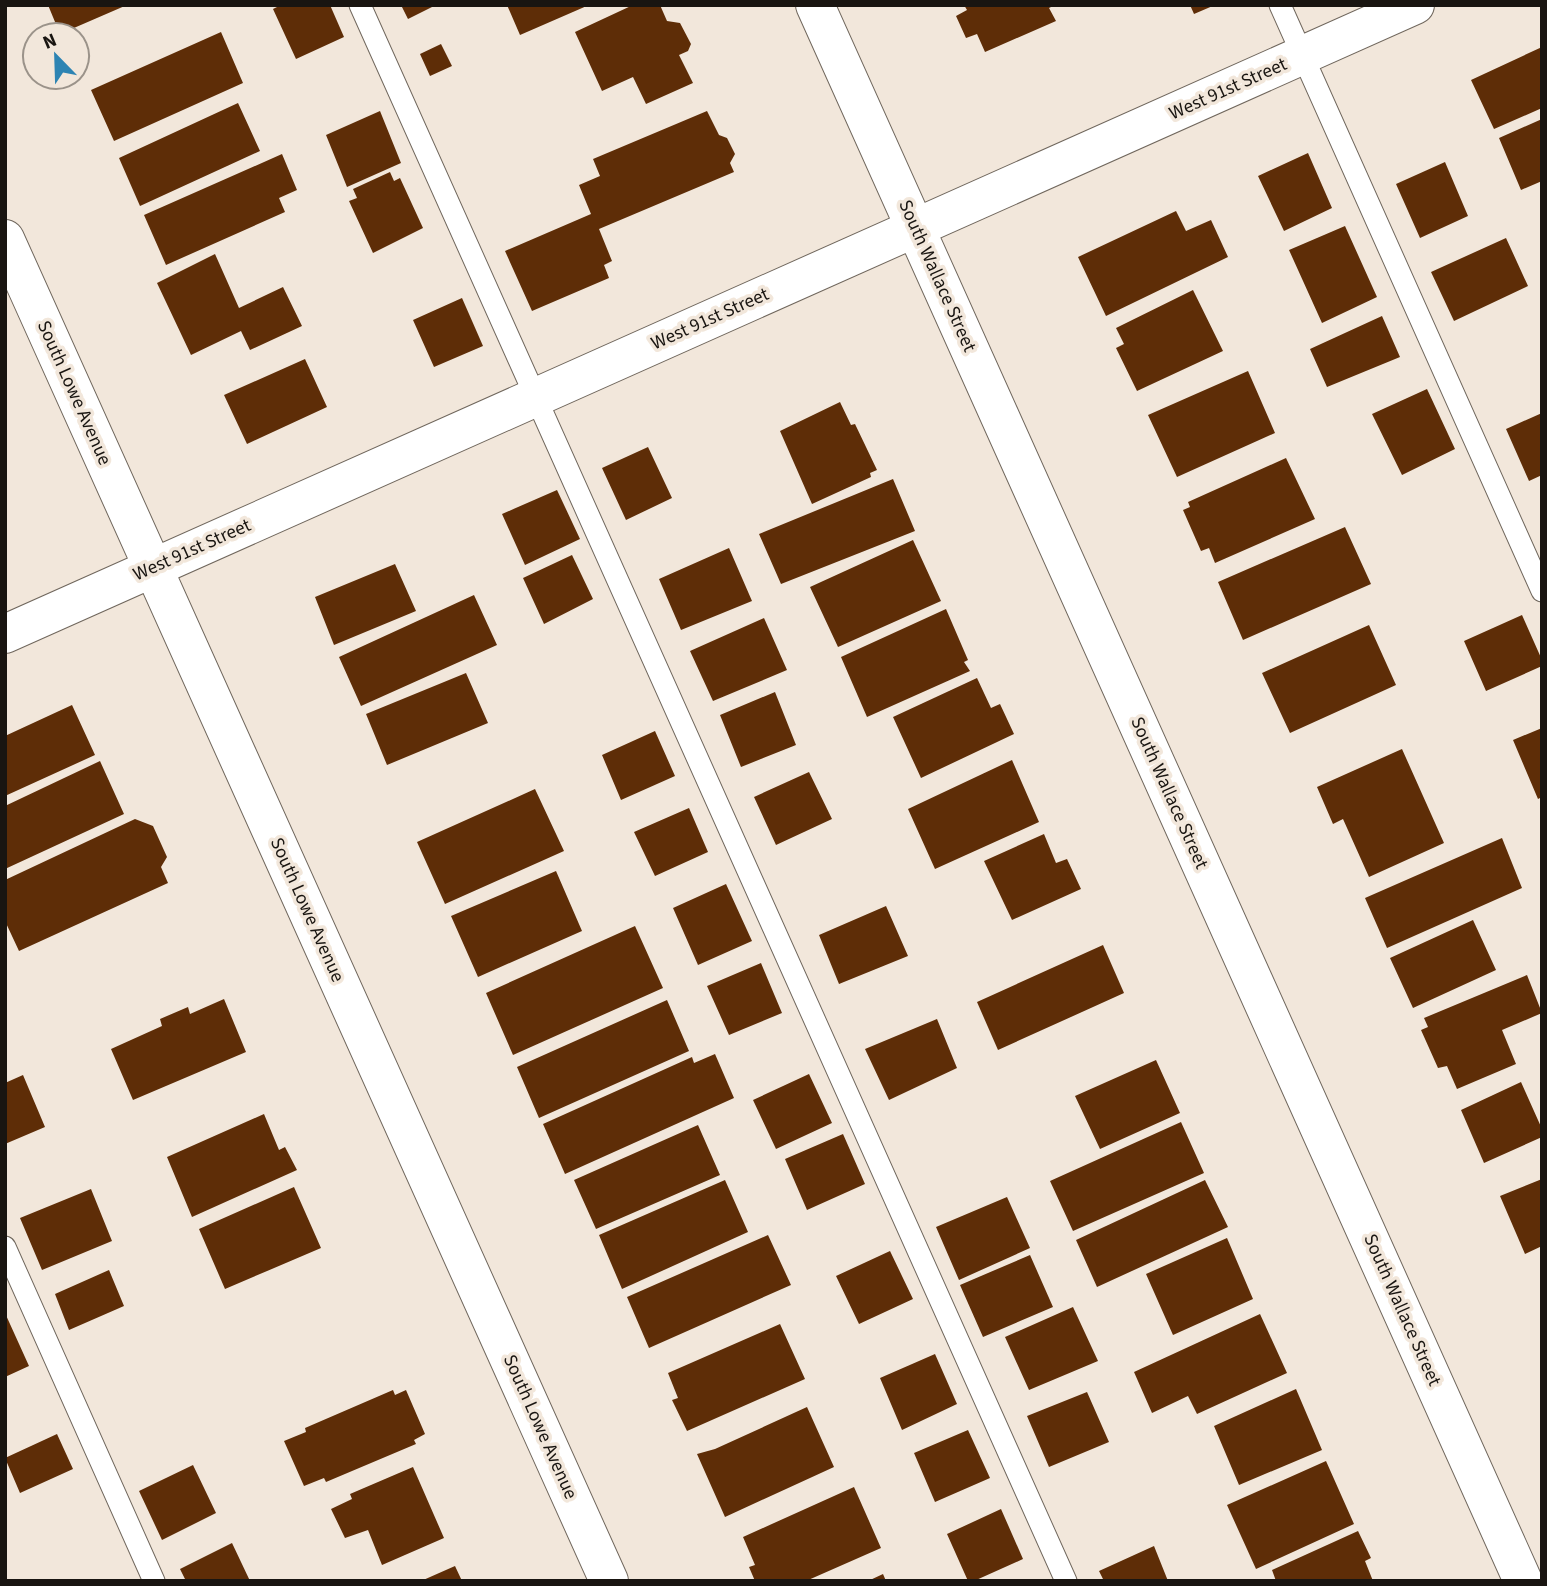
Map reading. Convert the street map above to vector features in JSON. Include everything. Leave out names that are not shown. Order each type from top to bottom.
[{"type":"street","name":"South Wallace Street","points":[[815,5],[1523,1581]]},
{"type":"street","name":"West 91st Street","points":[[5,634],[1415,5]]},
{"type":"street","name":"South Lowe Avenue","points":[[5,239],[609,1581]]},
{"type":"lane","points":[[360,5],[1066,1581]]},
{"type":"lane","points":[[1280,5],[1542,591]]},
{"type":"lane","points":[[5,1247],[154,1581]]},
{"type":"building","points":[[48,5],[127,5],[90,21],[55,21]]},
{"type":"building","points":[[281,5],[330,5],[344,37],[296,59],[273,9]]},
{"type":"building","points":[[401,5],[436,5],[408,19]]},
{"type":"building","points":[[507,5],[589,5],[520,35]]},
{"type":"building","points":[[633,5],[660,5],[667,21],[680,23],[691,44],[688,51],[679,55],[693,83],[646,104],[633,77],[602,91],[575,32]]},
{"type":"building","points":[[964,5],[1055,5],[1049,8],[1056,21],[985,52],[977,34],[966,38],[956,16],[967,10]]},
{"type":"building","points":[[1190,5],[1215,5],[1194,14]]},
{"type":"building","points":[[221,32],[243,83],[114,141],[91,90]]},
{"type":"building","points":[[441,44],[452,66],[430,76],[420,54]]},
{"type":"building","points":[[1542,47],[1542,108],[1494,129],[1471,80]]},
{"type":"building","points":[[238,103],[260,151],[140,206],[119,158]]},
{"type":"building","points":[[380,111],[401,163],[347,187],[326,135]]},
{"type":"building","points":[[707,111],[719,135],[727,138],[735,154],[730,163],[734,172],[599,229],[612,261],[604,265],[609,278],[532,311],[505,251],[591,214],[579,185],[600,176],[593,159]]},
{"type":"building","points":[[1542,119],[1542,181],[1521,190],[1499,138]]},
{"type":"building","points":[[1308,153],[1332,208],[1284,231],[1258,176]]},
{"type":"building","points":[[282,154],[297,190],[279,198],[285,212],[166,265],[144,215]]},
{"type":"building","points":[[1445,162],[1468,216],[1420,238],[1396,184]]},
{"type":"building","points":[[390,172],[394,181],[400,178],[423,228],[373,253],[349,201],[357,198],[353,189]]},
{"type":"building","points":[[1176,211],[1186,231],[1211,220],[1228,257],[1106,316],[1078,257]]},
{"type":"building","points":[[1345,226],[1377,297],[1322,323],[1289,250]]},
{"type":"building","points":[[1506,238],[1528,286],[1454,321],[1431,272]]},
{"type":"building","points":[[215,254],[239,308],[283,287],[302,326],[250,350],[241,331],[191,355],[157,283]]},
{"type":"building","points":[[1193,290],[1223,351],[1137,391],[1116,348],[1124,344],[1116,328]]},
{"type":"building","points":[[462,298],[483,346],[434,367],[413,320]]},
{"type":"building","points":[[1382,316],[1400,357],[1327,387],[1310,349]]},
{"type":"building","points":[[305,359],[327,407],[247,444],[224,395]]},
{"type":"building","points":[[1248,371],[1275,433],[1177,477],[1148,415]]},
{"type":"building","points":[[1427,389],[1455,449],[1402,475],[1372,414]]},
{"type":"building","points":[[840,402],[851,425],[855,424],[877,470],[870,473],[871,477],[812,504],[780,431]]},
{"type":"building","points":[[1542,413],[1542,475],[1529,481],[1506,429]]},
{"type":"building","points":[[648,447],[672,498],[626,520],[602,468]]},
{"type":"building","points":[[1286,458],[1315,519],[1215,563],[1209,548],[1201,551],[1183,510],[1190,507],[1188,502]]},
{"type":"building","points":[[893,479],[915,531],[781,584],[759,534]]},
{"type":"building","points":[[557,490],[580,539],[525,565],[502,514]]},
{"type":"building","points":[[1345,527],[1371,584],[1243,640],[1218,582]]},
{"type":"building","points":[[913,540],[941,601],[838,647],[810,587]]},
{"type":"building","points":[[729,548],[752,601],[681,630],[659,579]]},
{"type":"building","points":[[572,555],[593,599],[544,624],[523,578]]},
{"type":"building","points":[[395,564],[416,611],[334,645],[315,597]]},
{"type":"building","points":[[474,595],[497,645],[361,706],[339,657]]},
{"type":"building","points":[[946,609],[968,660],[964,662],[970,671],[867,717],[841,657]]},
{"type":"building","points":[[1522,615],[1542,660],[1542,666],[1486,691],[1464,641]]},
{"type":"building","points":[[764,618],[787,670],[713,701],[690,651]]},
{"type":"building","points":[[1369,625],[1396,685],[1290,733],[1262,673]]},
{"type":"building","points":[[466,673],[488,723],[387,765],[366,714]]},
{"type":"building","points":[[977,678],[991,708],[1000,704],[1014,734],[921,778],[893,717]]},
{"type":"building","points":[[775,692],[796,745],[741,767],[720,715]]},
{"type":"building","points":[[72,705],[95,755],[5,796],[5,736]]},
{"type":"building","points":[[1542,728],[1542,797],[1538,799],[1513,740]]},
{"type":"building","points":[[655,731],[675,776],[621,800],[602,755]]},
{"type":"building","points":[[1402,749],[1444,843],[1369,877],[1343,819],[1333,824],[1317,787]]},
{"type":"building","points":[[1012,760],[1039,822],[935,869],[908,809]]},
{"type":"building","points":[[100,761],[124,814],[5,869],[5,806]]},
{"type":"building","points":[[809,772],[832,819],[776,845],[754,797]]},
{"type":"building","points":[[535,789],[564,851],[445,904],[417,842]]},
{"type":"building","points":[[689,808],[708,852],[655,876],[634,832]]},
{"type":"building","points":[[135,819],[153,826],[167,857],[161,867],[168,883],[19,951],[5,921],[5,880]]},
{"type":"building","points":[[1044,834],[1056,863],[1067,859],[1081,889],[1012,920],[984,861]]},
{"type":"building","points":[[1502,838],[1522,888],[1387,948],[1365,898]]},
{"type":"building","points":[[556,871],[582,931],[478,977],[451,916]]},
{"type":"building","points":[[726,884],[752,941],[698,965],[673,908]]},
{"type":"building","points":[[886,906],[908,956],[839,984],[819,935]]},
{"type":"building","points":[[1473,920],[1496,970],[1413,1008],[1390,958]]},
{"type":"building","points":[[635,926],[663,988],[513,1055],[486,993]]},
{"type":"building","points":[[1103,945],[1124,993],[998,1050],[977,1002]]},
{"type":"building","points":[[761,963],[782,1013],[729,1035],[707,986]]},
{"type":"building","points":[[1527,975],[1542,1013],[1502,1030],[1516,1064],[1457,1089],[1447,1066],[1438,1068],[1421,1030],[1428,1027],[1424,1018]]},
{"type":"building","points":[[224,999],[246,1052],[133,1100],[111,1049],[162,1026],[160,1019],[188,1007],[190,1014]]},
{"type":"building","points":[[667,1000],[689,1051],[539,1118],[517,1067]]},
{"type":"building","points":[[937,1019],[957,1068],[889,1100],[865,1049]]},
{"type":"building","points":[[715,1054],[734,1098],[565,1174],[543,1124],[692,1057],[694,1063]]},
{"type":"building","points":[[1156,1060],[1180,1113],[1100,1149],[1075,1096]]},
{"type":"building","points":[[809,1074],[832,1123],[776,1149],[753,1100]]},
{"type":"building","points":[[23,1075],[45,1127],[5,1144],[5,1083]]},
{"type":"building","points":[[1521,1082],[1542,1129],[1542,1137],[1484,1163],[1461,1110]]},
{"type":"building","points":[[264,1114],[279,1150],[285,1147],[297,1170],[192,1217],[167,1157]]},
{"type":"building","points":[[1181,1122],[1204,1173],[1073,1231],[1050,1181]]},
{"type":"building","points":[[698,1125],[720,1175],[596,1229],[574,1180]]},
{"type":"building","points":[[843,1134],[865,1184],[807,1210],[785,1159]]},
{"type":"building","points":[[1542,1179],[1542,1246],[1525,1254],[1500,1196]]},
{"type":"building","points":[[725,1180],[748,1232],[622,1289],[599,1235]]},
{"type":"building","points":[[1205,1180],[1228,1227],[1097,1287],[1076,1240]]},
{"type":"building","points":[[294,1187],[321,1248],[225,1289],[199,1229]]},
{"type":"building","points":[[91,1189],[112,1241],[42,1270],[20,1218]]},
{"type":"building","points":[[1007,1197],[1030,1248],[959,1280],[936,1227]]},
{"type":"building","points":[[768,1235],[791,1285],[649,1348],[627,1297]]},
{"type":"building","points":[[1227,1238],[1253,1299],[1173,1335],[1146,1274]]},
{"type":"building","points":[[890,1251],[913,1299],[859,1324],[836,1276]]},
{"type":"building","points":[[1030,1255],[1053,1307],[983,1337],[960,1285]]},
{"type":"building","points":[[109,1270],[124,1306],[69,1330],[55,1294]]},
{"type":"building","points":[[1073,1307],[1098,1361],[1029,1390],[1005,1337]]},
{"type":"building","points":[[5,1313],[29,1366],[5,1377]]},
{"type":"building","points":[[1260,1314],[1287,1373],[1197,1414],[1188,1396],[1152,1413],[1134,1372]]},
{"type":"building","points":[[780,1324],[805,1379],[687,1431],[672,1400],[678,1398],[668,1373]]},
{"type":"building","points":[[935,1354],[957,1404],[902,1430],[880,1378]]},
{"type":"building","points":[[1296,1389],[1322,1450],[1239,1485],[1214,1426]]},
{"type":"building","points":[[393,1390],[395,1395],[406,1390],[425,1434],[414,1440],[416,1444],[326,1482],[324,1478],[304,1486],[284,1441],[306,1432],[305,1428]]},
{"type":"building","points":[[1087,1392],[1109,1442],[1049,1467],[1027,1416]]},
{"type":"building","points":[[807,1407],[834,1467],[725,1517],[697,1454],[715,1449]]},
{"type":"building","points":[[968,1430],[990,1478],[935,1502],[914,1453]]},
{"type":"building","points":[[57,1434],[73,1469],[20,1493],[5,1458]]},
{"type":"building","points":[[1326,1461],[1354,1524],[1256,1569],[1227,1505]]},
{"type":"building","points":[[193,1465],[216,1513],[162,1540],[139,1491]]},
{"type":"building","points":[[413,1467],[444,1538],[382,1565],[368,1530],[345,1538],[331,1509],[352,1499],[350,1494]]},
{"type":"building","points":[[854,1487],[881,1548],[806,1581],[755,1581],[749,1567],[755,1565],[743,1537]]},
{"type":"building","points":[[1001,1509],[1023,1559],[974,1581],[968,1581],[947,1534]]},
{"type":"building","points":[[1358,1531],[1371,1558],[1365,1561],[1373,1581],[1276,1581],[1272,1570]]},
{"type":"building","points":[[232,1543],[250,1581],[186,1581],[180,1569]]},
{"type":"building","points":[[1154,1546],[1168,1581],[1104,1581],[1099,1571]]},
{"type":"building","points":[[455,1566],[462,1581],[421,1581]]},
{"type":"building","points":[[883,1574],[886,1581],[868,1581]]}]
